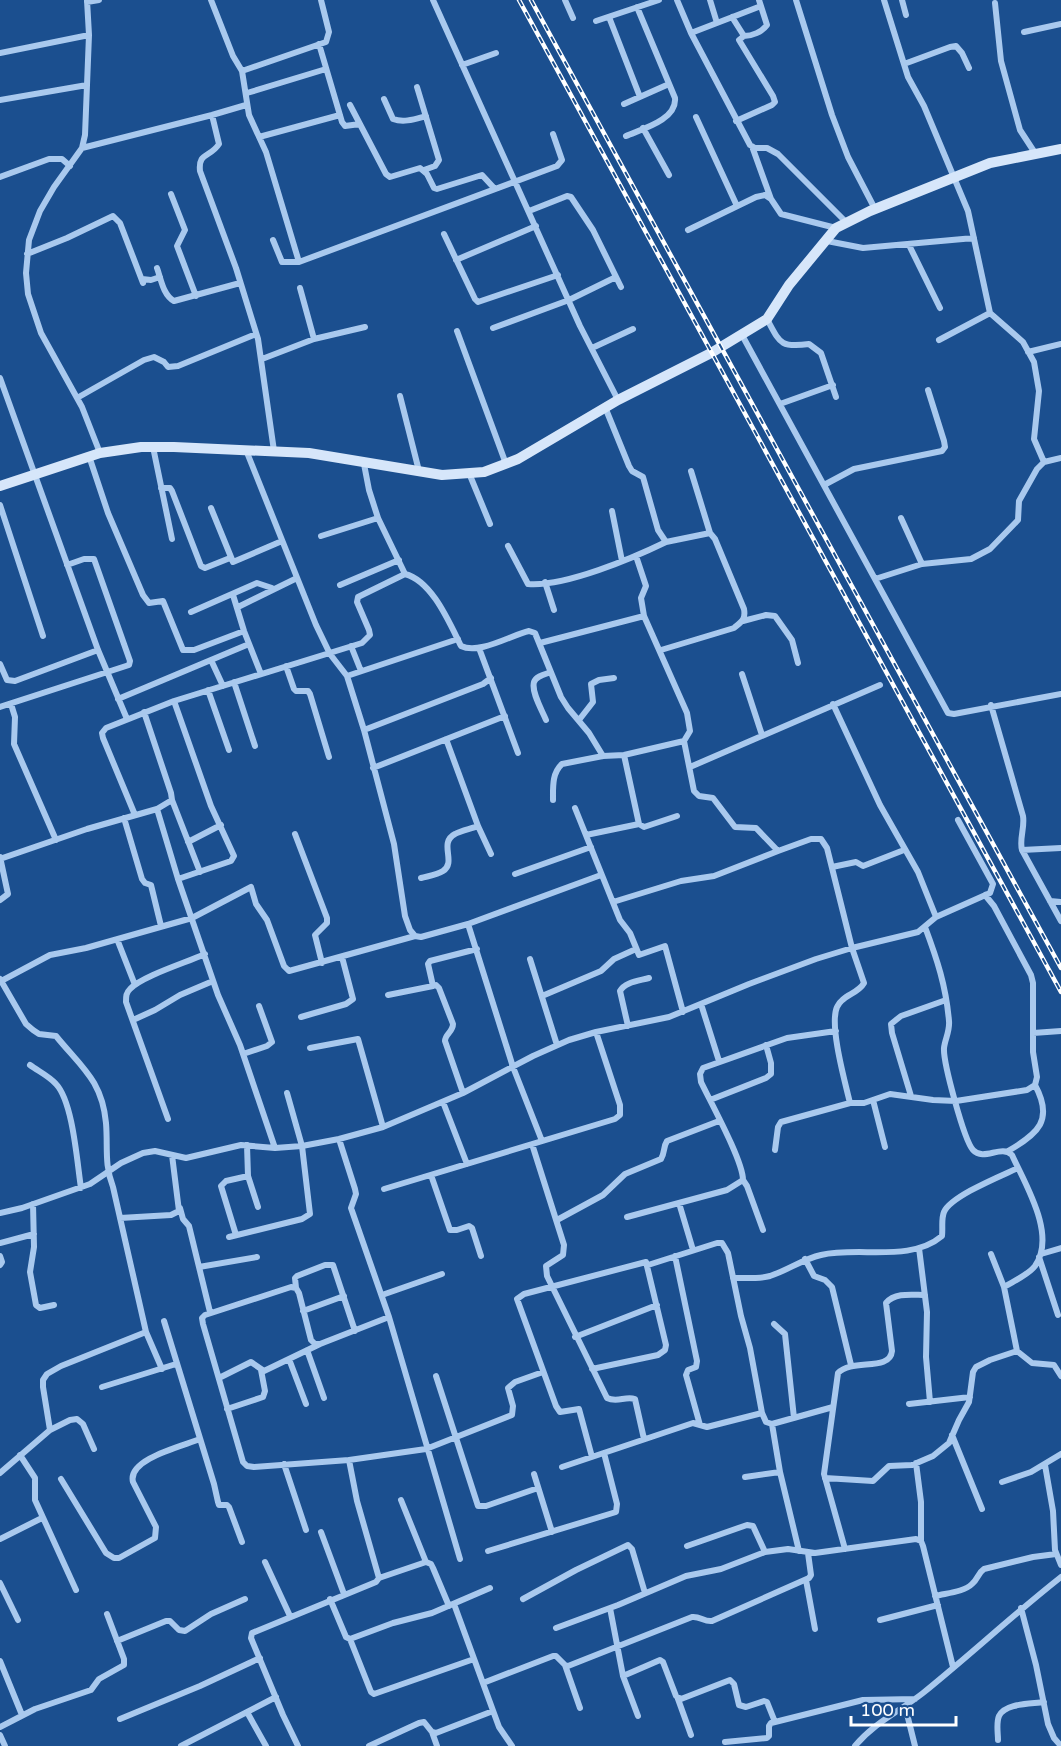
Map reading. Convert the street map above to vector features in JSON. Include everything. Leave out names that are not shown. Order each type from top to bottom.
[{"type":"main road","points":[[0,486],[94,455],[153,447],[309,453],[364,464],[442,475],[484,472],[518,459],[605,407],[711,353],[767,319],[789,285],[836,228],[875,209],[990,163],[1061,149]]},
{"type":"street","points":[[99,0],[87,1],[89,35],[85,135],[82,148],[40,211],[29,240],[26,273],[28,294],[41,333],[77,398],[108,513],[143,595],[149,603],[163,601],[183,650],[194,651],[244,631]]},
{"type":"street","points":[[211,0],[233,56],[242,71],[247,93],[246,105],[266,152],[299,262]]},
{"type":"street","points":[[242,71],[326,42],[328,38],[321,0]]},
{"type":"street","points":[[433,0],[591,348],[618,400]]},
{"type":"street","points":[[565,0],[573,18]]},
{"type":"street","points":[[596,21],[659,0]]},
{"type":"street","points":[[677,0],[691,33],[736,121],[752,147],[771,199],[781,214],[836,228]]},
{"type":"street","points":[[710,0],[717,23]]},
{"type":"street","points":[[796,0],[832,115],[848,157],[875,209]]},
{"type":"street","points":[[884,0],[908,77],[924,106],[968,211],[990,313],[1023,342],[1034,362],[1039,391],[1034,439],[1044,462]]},
{"type":"street","points":[[902,0],[906,15]]},
{"type":"street","points":[[691,33],[760,3],[767,25],[753,35],[744,36],[739,40],[775,102],[736,121]]},
{"type":"street","points":[[995,3],[1001,61],[1020,130],[1035,153]]},
{"type":"street","points":[[626,136],[671,113],[675,105],[669,84],[637,7]]},
{"type":"street","points":[[609,17],[640,97]]},
{"type":"street","points":[[732,17],[744,36]]},
{"type":"street","points":[[1024,32],[1061,24]]},
{"type":"street","points":[[0,53],[89,35]]},
{"type":"street","points":[[319,44],[345,126],[360,124]]},
{"type":"street","points":[[904,64],[956,46],[969,68]]},
{"type":"street","points":[[462,65],[496,53]]},
{"type":"street","points":[[247,93],[326,69]]},
{"type":"street","points":[[624,104],[669,84]]},
{"type":"street","points":[[0,100],[87,85]]},
{"type":"street","points":[[350,105],[386,174],[390,177],[420,168],[424,170],[435,166],[439,160],[417,87]]},
{"type":"street","points":[[384,99],[396,121],[402,122],[426,116]]},
{"type":"street","points":[[82,148],[246,105]]},
{"type":"street","points":[[212,115],[219,144],[215,151],[203,156],[199,163],[200,171],[256,334],[262,359],[274,451]]},
{"type":"street","points":[[259,137],[340,115]]},
{"type":"street","points":[[696,117],[737,206]]},
{"type":"street","points":[[642,129],[669,175]]},
{"type":"street","points":[[273,240],[282,262],[299,262],[560,164],[562,160],[553,134]]},
{"type":"street","points":[[752,147],[767,148],[778,154],[847,222]]},
{"type":"street","points":[[0,177],[49,159],[62,159],[70,166]]},
{"type":"street","points":[[424,170],[436,189],[482,175],[494,188]]},
{"type":"street","points":[[171,194],[185,230],[177,246],[196,296]]},
{"type":"street","points":[[688,230],[756,197],[765,195],[771,199]]},
{"type":"street","points":[[529,211],[567,196],[571,197],[593,230],[621,287]]},
{"type":"street","points":[[27,254],[91,228],[115,214],[142,281],[160,276]]},
{"type":"street","points":[[456,260],[536,226]]},
{"type":"street","points":[[444,234],[478,302],[558,275]]},
{"type":"street","points":[[826,241],[862,248],[974,238]]},
{"type":"street","points":[[909,245],[940,308]]},
{"type":"street","points":[[157,268],[169,299],[174,301],[240,283]]},
{"type":"street","points":[[493,328],[569,300],[616,277]]},
{"type":"street","points":[[300,288],[314,339]]},
{"type":"street","points":[[939,340],[990,313]]},
{"type":"street","points":[[767,319],[778,341],[786,346],[809,344],[821,353],[836,397]]},
{"type":"street","points":[[262,359],[314,339],[365,327]]},
{"type":"street","points":[[591,348],[633,329]]},
{"type":"street","points":[[457,331],[506,464]]},
{"type":"street","points":[[77,398],[144,360],[154,357],[168,367],[178,366],[256,334]]},
{"type":"street","points":[[742,335],[948,712],[954,714],[991,705],[1061,694]]},
{"type":"street","points":[[1028,352],[1061,344]]},
{"type":"street","points":[[0,378],[98,650],[127,719]]},
{"type":"street","points":[[780,404],[833,385]]},
{"type":"street","points":[[824,485],[854,470],[942,451],[945,447],[944,441],[928,390]]},
{"type":"street","points":[[400,396],[419,472]]},
{"type":"street","points":[[605,407],[629,466],[632,471],[643,477],[658,530],[666,542]]},
{"type":"street","points":[[153,447],[172,539]]},
{"type":"street","points":[[246,450],[330,654],[347,676],[364,730],[398,861],[405,916],[415,936]]},
{"type":"street","points":[[875,579],[922,564],[971,559],[990,549],[1018,520],[1019,501],[1037,469],[1044,462],[1061,458]]},
{"type":"street","points":[[364,464],[378,518],[405,574]]},
{"type":"street","points":[[660,650],[734,628],[745,616],[715,539],[710,533],[691,471]]},
{"type":"street","points":[[469,473],[490,524]]},
{"type":"street","points":[[161,488],[170,488],[172,491],[201,566],[205,567],[230,558]]},
{"type":"street","points":[[0,505],[43,636]]},
{"type":"street","points":[[211,508],[233,562],[282,541]]},
{"type":"street","points":[[612,511],[622,561]]},
{"type":"street","points":[[321,536],[378,518]]},
{"type":"street","points":[[901,518],[922,564]]},
{"type":"street","points":[[508,546],[528,584],[565,580],[636,556],[666,542],[710,533]]},
{"type":"street","points":[[636,556],[646,586],[641,598],[644,616],[687,713],[690,731],[684,741],[694,791],[699,796],[713,798],[735,827],[756,828],[778,850]]},
{"type":"street","points":[[0,707],[129,665],[130,661],[94,559],[90,558],[67,565]]},
{"type":"street","points":[[340,585],[399,560]]},
{"type":"street","points":[[135,815],[103,738],[102,733],[106,728],[174,701],[362,643],[370,635],[357,602],[358,597],[405,574],[416,576],[425,584],[461,646],[479,648],[529,630],[535,633],[561,697],[603,756]]},
{"type":"street","points":[[238,607],[272,588],[297,578]]},
{"type":"street","points":[[545,582],[554,610]]},
{"type":"street","points":[[191,612],[257,584],[272,588]]},
{"type":"street","points":[[233,595],[261,674]]},
{"type":"street","points":[[742,621],[766,615],[775,616],[792,640],[798,663]]},
{"type":"street","points":[[540,643],[644,616]]},
{"type":"street","points":[[347,676],[458,639]]},
{"type":"street","points":[[118,699],[249,644]]},
{"type":"street","points":[[351,646],[361,671]]},
{"type":"street","points":[[479,648],[518,753]]},
{"type":"street","points":[[0,664],[8,680],[15,681],[98,650]]},
{"type":"street","points":[[211,660],[223,686]]},
{"type":"street","points":[[286,666],[294,689],[310,694],[329,757]]},
{"type":"street","points":[[546,720],[534,682],[542,675],[551,672]]},
{"type":"street","points":[[742,674],[762,735]]},
{"type":"street","points":[[364,730],[483,684],[491,678]]},
{"type":"street","points":[[579,720],[593,702],[591,684],[599,680],[614,678]]},
{"type":"street","points":[[234,682],[255,746]]},
{"type":"street","points":[[690,767],[880,685]]},
{"type":"street","points":[[208,690],[229,750]]},
{"type":"street","points":[[174,701],[211,806],[234,856],[231,861],[178,879]]},
{"type":"street","points":[[11,704],[15,717],[12,737],[14,744],[56,840]]},
{"type":"street","points":[[833,704],[880,805],[918,872],[936,917]]},
{"type":"street","points":[[991,705],[1023,816],[1024,824],[1020,844],[1061,921]]},
{"type":"street","points":[[144,712],[172,800],[200,872]]},
{"type":"street","points":[[373,768],[505,716]]},
{"type":"street","points":[[447,739],[478,826],[491,854]]},
{"type":"street","points":[[553,800],[554,777],[562,764],[603,756],[624,755],[684,741]]},
{"type":"street","points":[[624,755],[639,824]]},
{"type":"street","points":[[0,900],[8,894],[0,858],[157,809],[172,800]]},
{"type":"street","points":[[575,808],[620,920],[630,933],[639,955],[665,946],[683,1012]]},
{"type":"street","points":[[157,809],[213,981],[243,1054],[275,1148]]},
{"type":"street","points":[[586,835],[639,824],[644,827],[677,816]]},
{"type":"street","points":[[124,818],[142,879],[152,887],[161,926]]},
{"type":"street","points":[[0,1213],[81,1188],[121,1162],[143,1153],[155,1151],[186,1158],[228,1147],[247,1145],[275,1148],[302,1146],[383,1127],[463,1093],[557,1045],[596,1032],[669,1017],[749,984],[852,948],[918,932],[936,917],[985,895],[992,889],[993,884],[958,820]]},
{"type":"street","points":[[188,842],[220,825]]},
{"type":"street","points":[[421,878],[441,873],[446,869],[449,864],[446,844],[449,839],[455,834],[478,826]]},
{"type":"street","points":[[295,834],[327,918],[327,923],[315,935],[322,963]]},
{"type":"street","points":[[614,902],[681,881],[714,876],[811,838],[821,839],[827,848],[852,948],[864,983],[862,987],[842,1000],[837,1007],[834,1022],[850,1103]]},
{"type":"street","points":[[515,874],[591,847]]},
{"type":"street","points":[[1022,850],[1061,849]]},
{"type":"street","points":[[832,867],[856,861],[863,866],[904,850]]},
{"type":"street","points":[[162,1369],[146,1332],[113,1187],[107,1172],[106,1124],[92,1077],[65,1049],[57,1036],[39,1034],[26,1024],[0,980],[50,955],[75,951],[192,918],[251,887],[256,904],[267,920],[286,970],[293,971],[415,936],[421,937],[468,924],[602,875]]},
{"type":"street","points":[[925,927],[942,976],[949,1034],[944,1051],[968,1143],[980,1155],[1008,1151],[1028,1140],[1040,1127],[1043,1117],[1043,1102],[1035,1085],[1037,1077],[1033,1052],[1033,983],[1031,975],[994,906],[985,895]]},
{"type":"street","points":[[1050,901],[1061,902]]},
{"type":"street","points":[[468,924],[513,1068],[542,1141]]},
{"type":"street","points":[[117,939],[135,985]]},
{"type":"street","points":[[433,986],[429,969],[430,961],[477,949]]},
{"type":"street","points":[[542,996],[601,971],[614,958],[636,949]]},
{"type":"street","points":[[168,1119],[126,996],[135,985],[205,954]]},
{"type":"street","points":[[301,1017],[346,1004],[353,999],[342,957]]},
{"type":"street","points":[[530,959],[557,1045]]},
{"type":"street","points":[[628,1026],[621,988],[626,984],[649,978]]},
{"type":"street","points":[[133,1020],[180,995],[213,981]]},
{"type":"street","points":[[388,995],[436,985],[439,988],[453,1024],[453,1029],[445,1041],[463,1093]]},
{"type":"street","points":[[911,1096],[891,1024],[901,1016],[946,1000]]},
{"type":"street","points":[[701,1004],[719,1061]]},
{"type":"street","points":[[243,1054],[272,1042],[260,1006]]},
{"type":"street","points":[[763,1230],[743,1180],[743,1174],[701,1082],[700,1074],[707,1065],[787,1038],[836,1031]]},
{"type":"street","points":[[1033,1033],[1061,1031]]},
{"type":"street","points":[[384,1189],[615,1119],[620,1115],[620,1105],[596,1032]]},
{"type":"street","points":[[310,1048],[358,1039],[383,1127]]},
{"type":"street","points":[[710,1100],[771,1074],[771,1063],[766,1045]]},
{"type":"street","points":[[30,1065],[52,1080],[62,1092],[70,1118],[81,1188]]},
{"type":"street","points":[[775,1150],[777,1126],[781,1122],[850,1103],[864,1103],[890,1094],[956,1101],[1027,1090],[1035,1085]]},
{"type":"street","points":[[248,1176],[226,1181],[221,1186],[232,1236],[302,1219],[310,1214],[302,1146],[287,1094]]},
{"type":"street","points":[[873,1100],[885,1147]]},
{"type":"street","points":[[443,1102],[466,1164]]},
{"type":"street","points":[[557,1220],[603,1195],[625,1174],[661,1159],[667,1141],[720,1121]]},
{"type":"street","points":[[339,1139],[356,1194],[351,1208],[389,1317],[460,1560]]},
{"type":"street","points":[[532,1144],[565,1250],[563,1255],[546,1266],[547,1276],[607,1398],[615,1401],[631,1397],[635,1399],[644,1439]]},
{"type":"street","points":[[247,1145],[248,1176],[258,1207]]},
{"type":"street","points":[[1008,1151],[1012,1155],[1042,1223],[1040,1256],[1058,1315]]},
{"type":"street","points":[[172,1155],[180,1208],[183,1219],[189,1226],[210,1312]]},
{"type":"street","points":[[733,1278],[768,1276],[805,1259],[840,1252],[894,1251],[930,1246],[942,1236],[943,1214],[955,1201],[1018,1168]]},
{"type":"street","points":[[431,1175],[450,1230],[470,1226],[481,1256]]},
{"type":"street","points":[[627,1217],[726,1190],[743,1180]]},
{"type":"street","points":[[679,1203],[693,1250]]},
{"type":"street","points":[[33,1204],[34,1253],[30,1272],[36,1305],[40,1308],[54,1305]]},
{"type":"street","points":[[120,1218],[171,1215],[176,1214],[180,1208]]},
{"type":"street","points":[[0,1243],[34,1234]]},
{"type":"street","points":[[648,1265],[722,1243],[728,1253],[762,1413],[766,1422],[772,1424],[833,1407]]},
{"type":"street","points":[[919,1248],[927,1312],[926,1357],[930,1402]]},
{"type":"street","points":[[1004,1287],[1026,1274],[1035,1266],[1040,1256],[1061,1248]]},
{"type":"street","points":[[991,1254],[1004,1287],[1017,1351],[1032,1363],[1058,1363],[1061,1376]]},
{"type":"street","points":[[0,1256],[2,1262],[0,1265]]},
{"type":"street","points":[[675,1256],[698,1361],[696,1367],[688,1370],[686,1375],[700,1425]]},
{"type":"street","points":[[199,1267],[257,1257]]},
{"type":"street","points":[[805,1259],[814,1276],[825,1280],[832,1287],[851,1365]]},
{"type":"street","points":[[592,1369],[663,1353],[666,1345],[646,1262],[642,1261],[524,1294],[517,1299],[558,1410],[560,1412],[579,1409],[592,1457]]},
{"type":"street","points":[[320,1344],[315,1344],[311,1340],[295,1281],[297,1276],[325,1265],[333,1265],[355,1331]]},
{"type":"street","points":[[382,1295],[442,1274]]},
{"type":"street","points":[[296,1288],[291,1287],[210,1312],[202,1318],[243,1462],[247,1466],[349,1460],[426,1449],[512,1415],[513,1406],[508,1388],[515,1382],[543,1372]]},
{"type":"street","points":[[845,1549],[824,1474],[838,1373],[851,1365],[888,1361],[892,1351],[886,1303],[889,1299],[898,1296],[925,1294]]},
{"type":"street","points":[[303,1311],[344,1296]]},
{"type":"street","points":[[575,1336],[657,1305]]},
{"type":"street","points":[[261,1370],[264,1371],[320,1344],[389,1317]]},
{"type":"street","points":[[164,1321],[219,1505],[229,1507],[242,1542]]},
{"type":"street","points":[[774,1324],[785,1334],[794,1418]]},
{"type":"street","points":[[50,1430],[43,1387],[43,1380],[47,1374],[61,1366],[146,1332]]},
{"type":"street","points":[[307,1350],[324,1398]]},
{"type":"street","points":[[825,1478],[873,1481],[889,1466],[902,1467],[933,1456],[949,1443],[970,1397],[973,1372],[976,1367],[1017,1351]]},
{"type":"street","points":[[289,1359],[306,1404]]},
{"type":"street","points":[[219,1378],[252,1362],[261,1370],[265,1391],[263,1398],[227,1409]]},
{"type":"street","points":[[102,1387],[176,1364]]},
{"type":"street","points":[[436,1376],[478,1506],[486,1506],[538,1488]]},
{"type":"street","points":[[909,1404],[970,1397]]},
{"type":"street","points":[[562,1467],[687,1425],[707,1427],[762,1413]]},
{"type":"street","points":[[0,1473],[50,1430],[74,1418],[83,1424],[94,1449]]},
{"type":"street","points":[[772,1424],[780,1472],[799,1551]]},
{"type":"street","points":[[952,1435],[982,1509]]},
{"type":"street","points":[[61,1479],[106,1553],[114,1558],[119,1557],[156,1538],[157,1535],[156,1527],[133,1482],[133,1471],[147,1460],[200,1439]]},
{"type":"street","points":[[488,1551],[616,1512],[617,1504],[604,1453]]},
{"type":"street","points":[[1002,1482],[1031,1472],[1061,1454]]},
{"type":"street","points":[[20,1455],[35,1478],[35,1500],[76,1590]]},
{"type":"street","points":[[349,1460],[357,1500],[379,1578]]},
{"type":"street","points":[[916,1463],[921,1502],[921,1541],[953,1667]]},
{"type":"street","points":[[284,1464],[306,1530]]},
{"type":"street","points":[[1044,1465],[1053,1511],[1055,1550],[1061,1565]]},
{"type":"street","points":[[745,1477],[780,1472]]},
{"type":"street","points":[[534,1474],[552,1532]]},
{"type":"street","points":[[401,1500],[426,1562],[434,1569],[451,1605],[503,1734],[513,1746]]},
{"type":"street","points":[[0,1539],[42,1518]]},
{"type":"street","points":[[687,1546],[747,1525],[753,1526],[765,1552]]},
{"type":"street","points":[[321,1532],[344,1594]]},
{"type":"street","points":[[555,1628],[686,1576],[721,1569],[765,1552],[788,1549],[808,1553],[909,1539],[921,1541]]},
{"type":"street","points":[[523,1599],[628,1545],[632,1549],[645,1593]]},
{"type":"street","points":[[565,1665],[572,1665],[692,1617],[707,1622],[712,1621],[806,1580],[811,1575],[808,1553]]},
{"type":"street","points":[[935,1596],[966,1589],[984,1569],[1056,1554]]},
{"type":"street","points":[[265,1562],[290,1616]]},
{"type":"street","points":[[298,1746],[251,1638],[252,1633],[376,1582],[379,1578],[426,1562]]},
{"type":"street","points":[[855,1746],[872,1729],[916,1699],[1021,1608],[1061,1577]]},
{"type":"street","points":[[806,1580],[815,1629]]},
{"type":"street","points":[[0,1583],[18,1620]]},
{"type":"street","points":[[350,1639],[432,1613],[490,1588]]},
{"type":"street","points":[[117,1641],[166,1621],[170,1621],[179,1630],[184,1631],[211,1614],[244,1599]]},
{"type":"street","points":[[330,1599],[346,1637],[350,1639],[371,1692],[374,1694],[474,1659]]},
{"type":"street","points":[[880,1620],[938,1605]]},
{"type":"street","points":[[610,1608],[623,1676],[638,1716]]},
{"type":"street","points":[[1021,1608],[1051,1732],[1060,1743]]},
{"type":"street","points":[[0,1728],[22,1714],[91,1690],[99,1679],[124,1665],[124,1659],[107,1614]]},
{"type":"street","points":[[483,1683],[556,1656],[565,1665],[580,1708]]},
{"type":"street","points":[[120,1719],[260,1658]]},
{"type":"street","points":[[623,1676],[660,1660],[663,1662],[691,1735]]},
{"type":"street","points":[[0,1661],[22,1714]]},
{"type":"street","points":[[678,1699],[689,1697],[730,1680],[734,1684],[739,1704],[746,1707],[767,1702],[775,1722]]},
{"type":"street","points":[[181,1746],[276,1697]]},
{"type":"street","points":[[725,1742],[767,1738],[770,1733],[769,1726],[775,1722],[863,1700],[916,1699]]},
{"type":"street","points":[[998,1740],[998,1718],[1003,1711],[1011,1707],[1044,1702]]},
{"type":"street","points":[[905,1706],[915,1746]]},
{"type":"street","points":[[432,1732],[441,1732],[493,1711]]},
{"type":"street","points":[[247,1712],[266,1746]]},
{"type":"street","points":[[369,1746],[424,1722],[432,1732],[436,1746]]},
{"type":"street","points":[[0,1736],[5,1746]]},
{"type":"railway","points":[[519,0],[1061,992]]},
{"type":"railway","points":[[531,0],[1061,968]]}]
